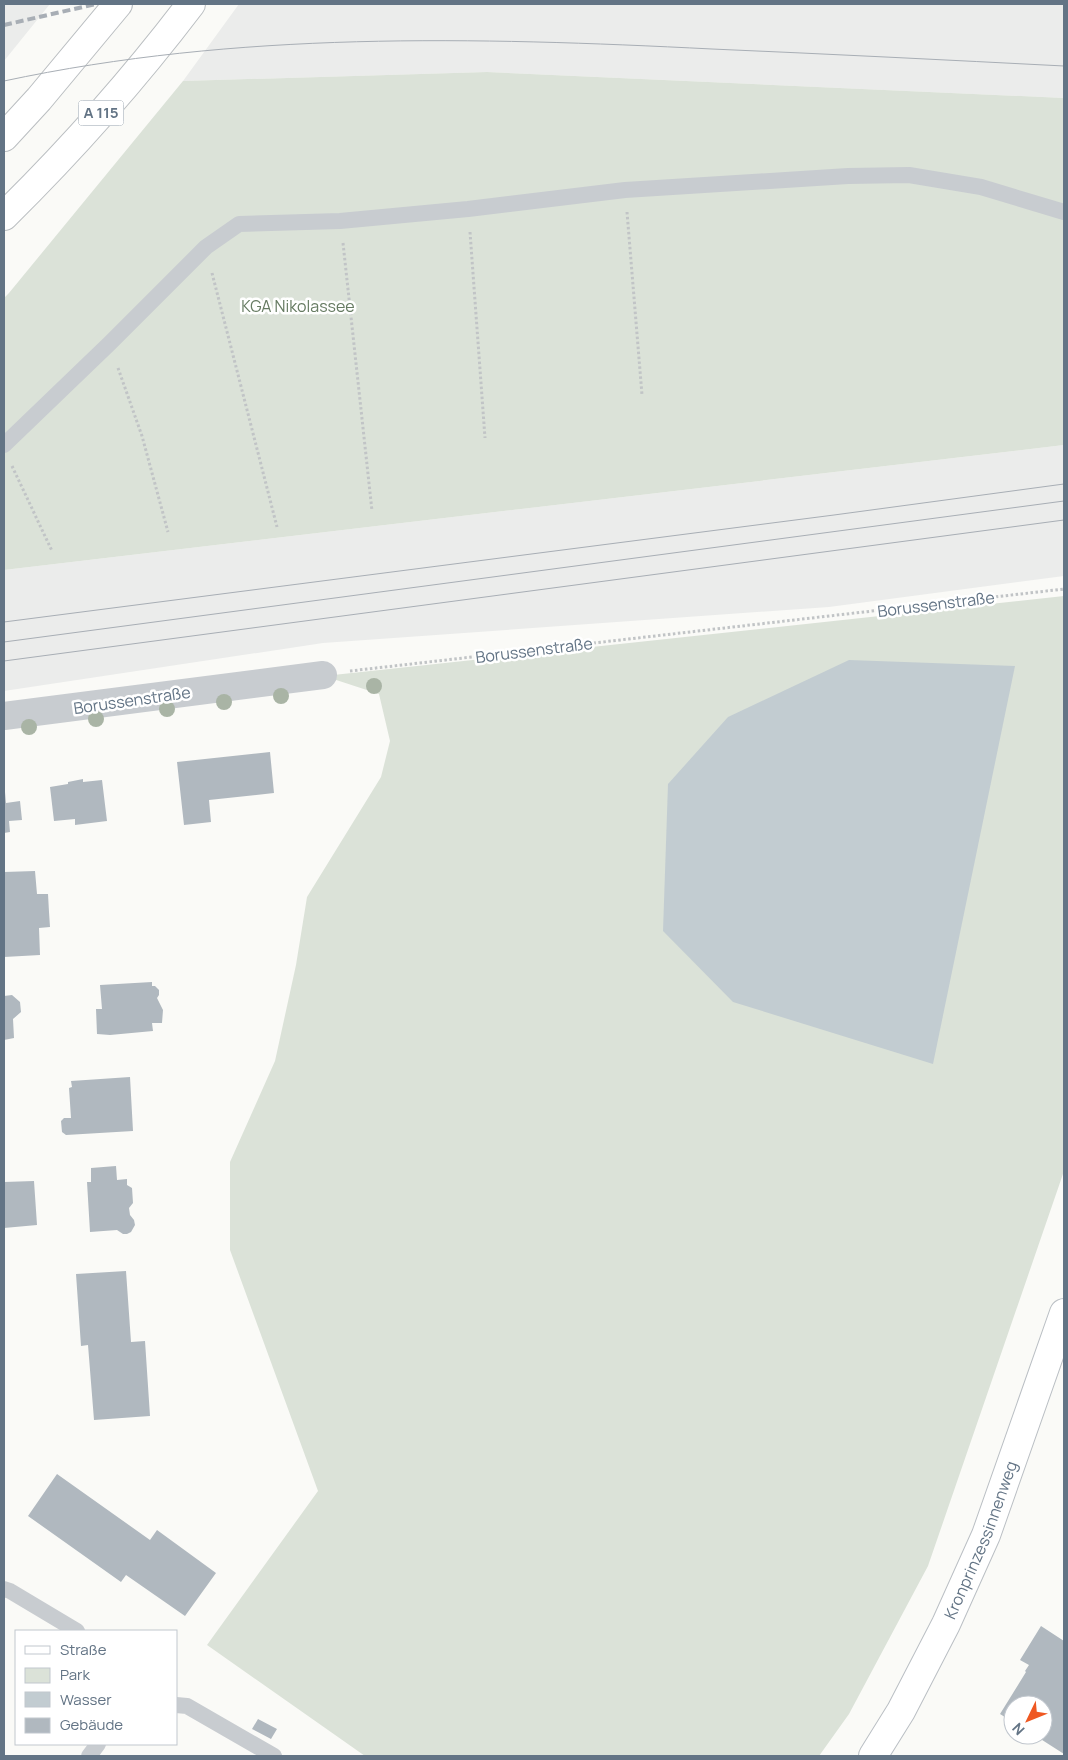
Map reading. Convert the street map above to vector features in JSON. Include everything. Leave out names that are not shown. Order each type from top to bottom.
[{"type":"main road","points":[[4,137],[39,99],[118,4]]},
{"type":"main road","name":"A 115","points":[[4,216],[119,92],[163,41],[190,4]]},
{"type":"main road","name":"Kronprinzessinnenweg","points":[[873,1756],[901,1711],[946,1624],[986,1536],[1064,1313]]},
{"type":"street","name":"Borussenstraße","points":[[4,716],[323,674]]},
{"type":"lane","points":[[6,452],[206,247],[239,224],[340,221],[625,190],[848,176],[909,175],[982,187],[1064,212]]},
{"type":"lane","points":[[4,1590],[10,1591],[76,1630]]},
{"type":"lane","points":[[180,1703],[274,1756]]},
{"type":"lane","points":[[89,1756],[97,1745]]},
{"type":"path","points":[[625,190],[642,395]]},
{"type":"path","points":[[468,208],[485,438]]},
{"type":"path","points":[[340,221],[372,511]]},
{"type":"path","points":[[206,247],[277,526]]},
{"type":"path","points":[[110,344],[142,436],[168,532]]},
{"type":"path","points":[[6,452],[52,551]]},
{"type":"path","name":"Borussenstraße","points":[[323,674],[1064,589]]},
{"type":"shaded area","points":[[4,4],[50,4],[4,61]]},
{"type":"shaded area","points":[[239,4],[1064,4],[1064,98],[487,72],[183,81]]},
{"type":"shaded area","points":[[1064,445],[1064,576],[829,607],[323,643],[4,691],[4,570]]},
{"type":"green space","name":"KGA Nikolassee","points":[[487,72],[1064,98],[1064,445],[4,570],[4,298],[183,81]]},
{"type":"green space","points":[[1064,596],[1064,1171],[928,1566],[849,1714],[819,1756],[365,1756],[207,1645],[318,1491],[230,1250],[230,1162],[275,1061],[296,965],[307,897],[381,777],[390,741],[379,694],[324,676]]},
{"type":"water","points":[[849,660],[1015,666],[933,1064],[733,1002],[663,931],[668,784],[728,717]]},
{"type":"building","points":[[270,752],[274,793],[209,800],[211,822],[184,825],[177,762]]},
{"type":"building","points":[[83,779],[83,782],[102,780],[107,821],[75,825],[75,819],[54,821],[50,787]]},
{"type":"building","points":[[4,793],[6,803],[20,801],[22,820],[9,821],[10,832],[4,833]]},
{"type":"building","points":[[35,871],[37,894],[48,894],[50,927],[39,928],[40,955],[4,957],[4,872]]},
{"type":"building","points":[[152,982],[152,986],[159,990],[157,998],[163,1010],[162,1023],[152,1023],[153,1031],[110,1035],[97,1034],[96,1009],[102,1009],[100,985]]},
{"type":"building","points":[[12,995],[20,1002],[21,1012],[13,1019],[14,1038],[4,1040],[4,996]]},
{"type":"building","points":[[130,1077],[133,1131],[66,1135],[62,1132],[61,1121],[64,1118],[71,1118],[69,1088],[72,1087],[71,1081]]},
{"type":"building","points":[[116,1166],[117,1180],[127,1179],[127,1185],[132,1188],[133,1203],[129,1208],[135,1225],[131,1232],[127,1234],[117,1230],[90,1232],[87,1182],[91,1182],[91,1168]]},
{"type":"building","points":[[34,1181],[37,1225],[4,1228],[4,1182]]},
{"type":"building","points":[[126,1271],[131,1342],[145,1341],[150,1416],[94,1420],[88,1345],[81,1346],[76,1274]]},
{"type":"building","points":[[57,1474],[150,1540],[157,1530],[216,1573],[185,1616],[126,1575],[121,1582],[28,1516]]},
{"type":"building","points":[[1041,1626],[1064,1641],[1064,1754],[1050,1745],[1053,1745],[1053,1695],[1012,1695],[1029,1665],[1020,1660]]},
{"type":"building","points":[[258,1719],[277,1729],[271,1739],[252,1729]]},
{"type":"tram line","points":[[4,81],[92,65],[180,53],[356,42],[445,41],[623,45],[1064,66]]},
{"type":"tram line","points":[[4,622],[1064,484]]},
{"type":"tram line","points":[[4,642],[1064,501]]},
{"type":"tram line","points":[[4,661],[1064,520]]},
{"type":"railway","points":[[4,25],[96,4]]}]
